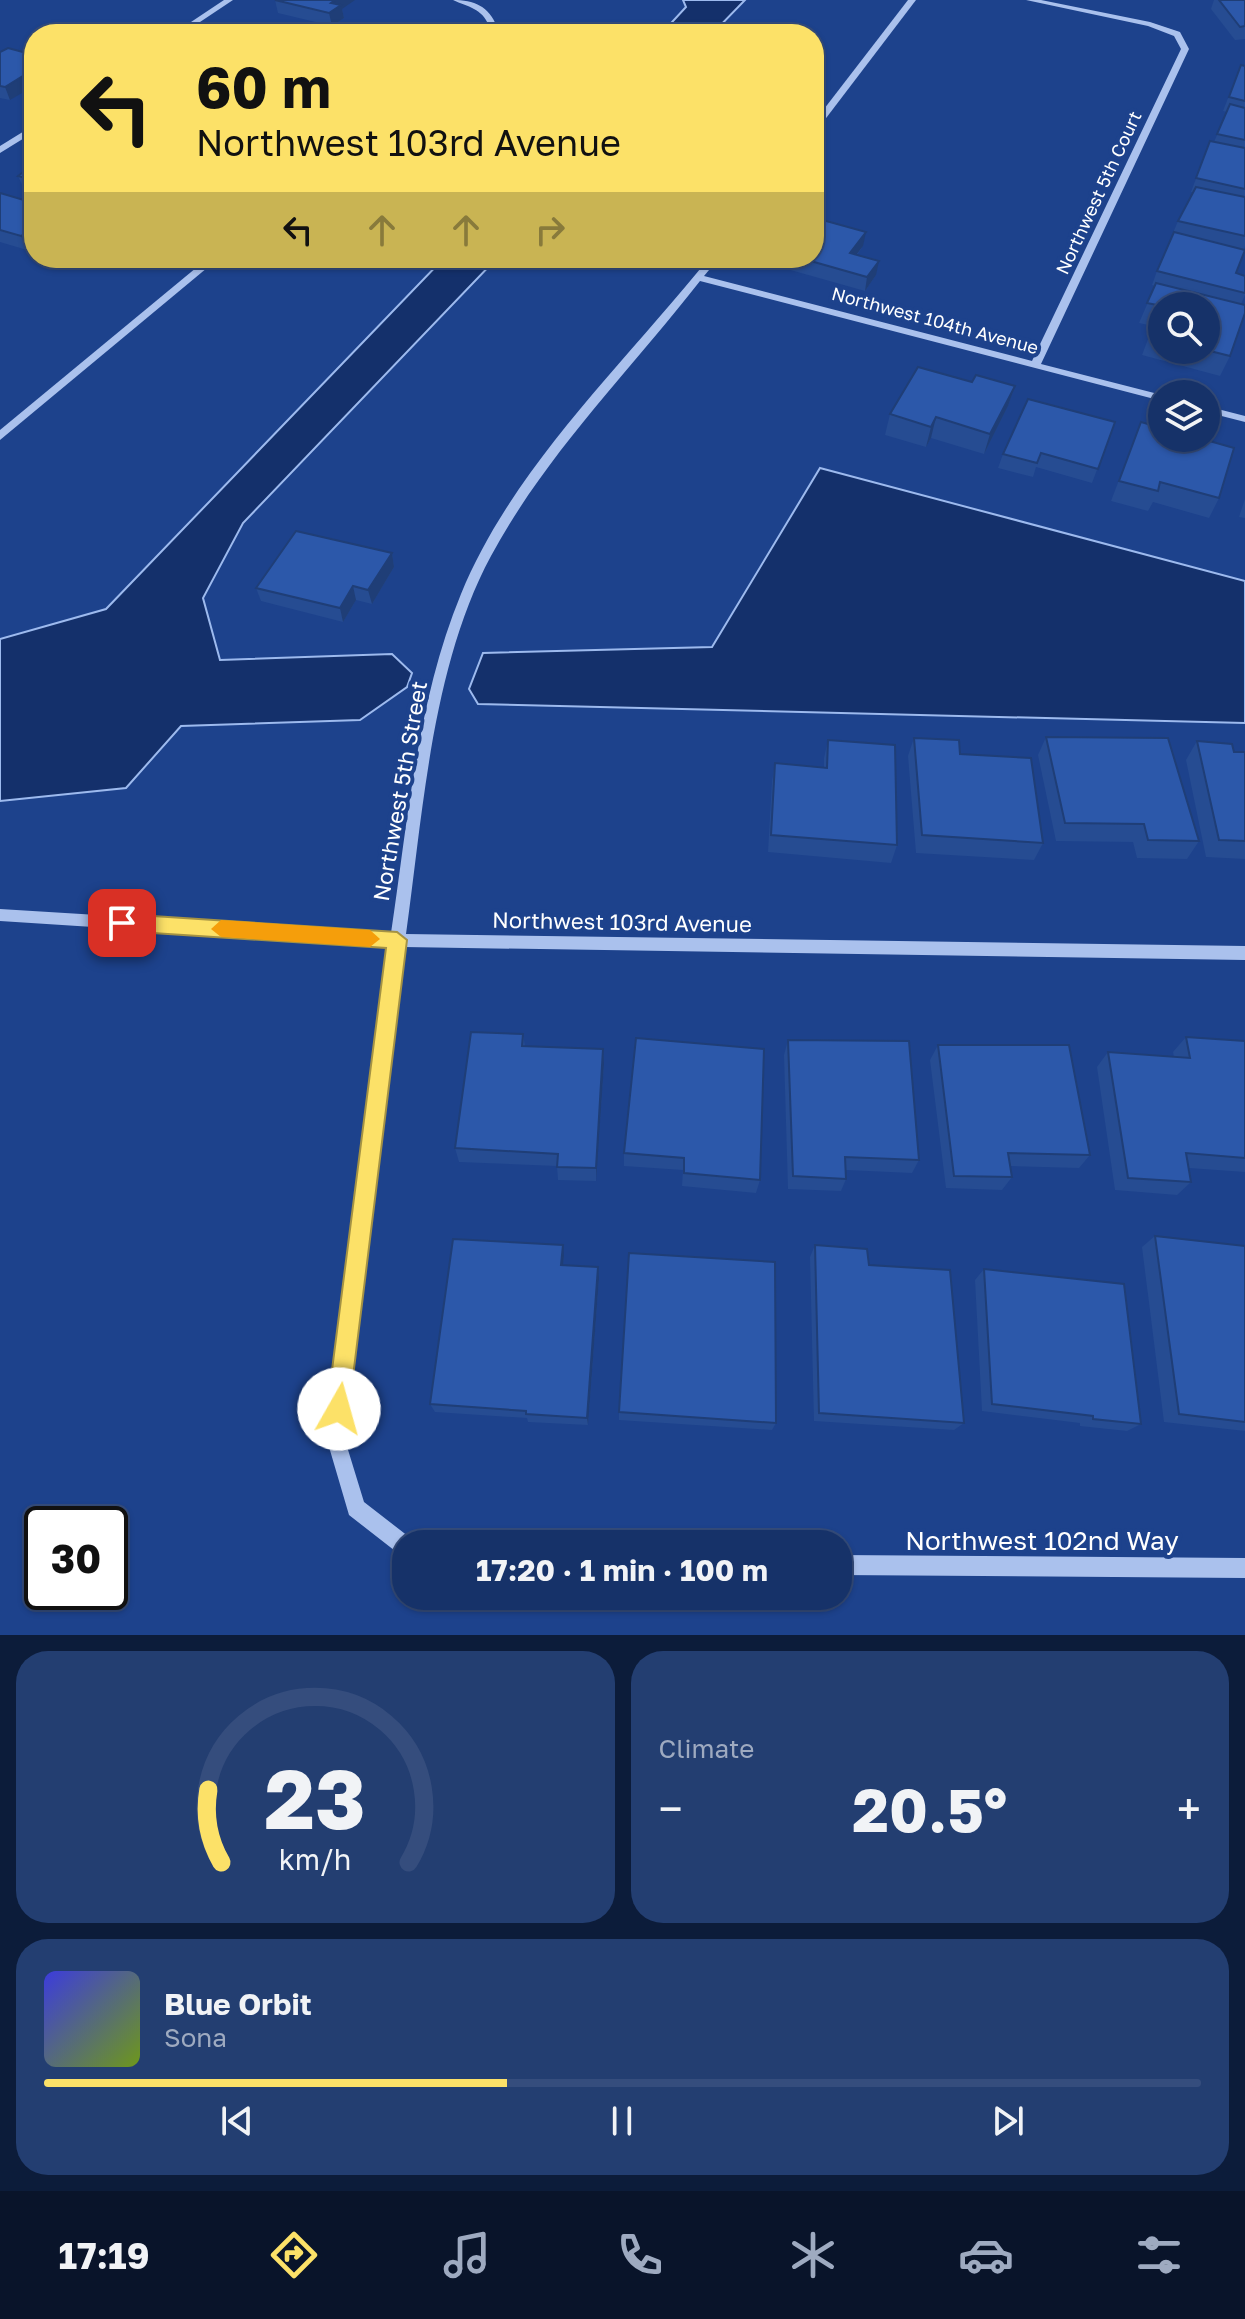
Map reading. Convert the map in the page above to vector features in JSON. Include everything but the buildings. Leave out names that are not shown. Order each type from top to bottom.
[{"type":"street","points":[[192,24],[229,0]]},
{"type":"street","points":[[457,0],[474,4],[490,15],[492,24]]},
{"type":"street","points":[[824,115],[912,0]]},
{"type":"street","name":"Northwest 5th Court","points":[[1030,0],[1150,24],[1177,34],[1185,49],[1035,366]]},
{"type":"street","points":[[0,150],[24,134]]},
{"type":"street","points":[[0,436],[202,268]]},
{"type":"street","name":"Northwest 5th Street","points":[[392,1536],[356,1508],[336,1440],[397,940],[424,768],[451,637],[484,558],[538,474],[706,268]]},
{"type":"street","name":"Northwest 104th Avenue","points":[[699,278],[1148,394]]},
{"type":"street","points":[[1220,413],[1245,419]]},
{"type":"street","name":"Northwest 103rd Avenue","points":[[0,915],[397,940],[1245,953]]},
{"type":"street","name":"Northwest 102nd Way","points":[[852,1565],[1245,1568]]},
{"type":"water","points":[[683,0],[745,0],[722,24],[670,24],[686,7]]},
{"type":"water","points":[[434,268],[487,268],[243,523],[203,598],[220,660],[392,654],[412,673],[407,687],[360,720],[181,726],[126,788],[0,801],[0,639],[106,609]]},
{"type":"water","points":[[820,468],[1245,581],[1245,723],[478,704],[469,689],[483,653],[712,647]]},
{"type":"slow traffic","points":[[221,929],[370,939]]},
{"type":"route","points":[[122,923],[397,940],[339,1409]]}]
